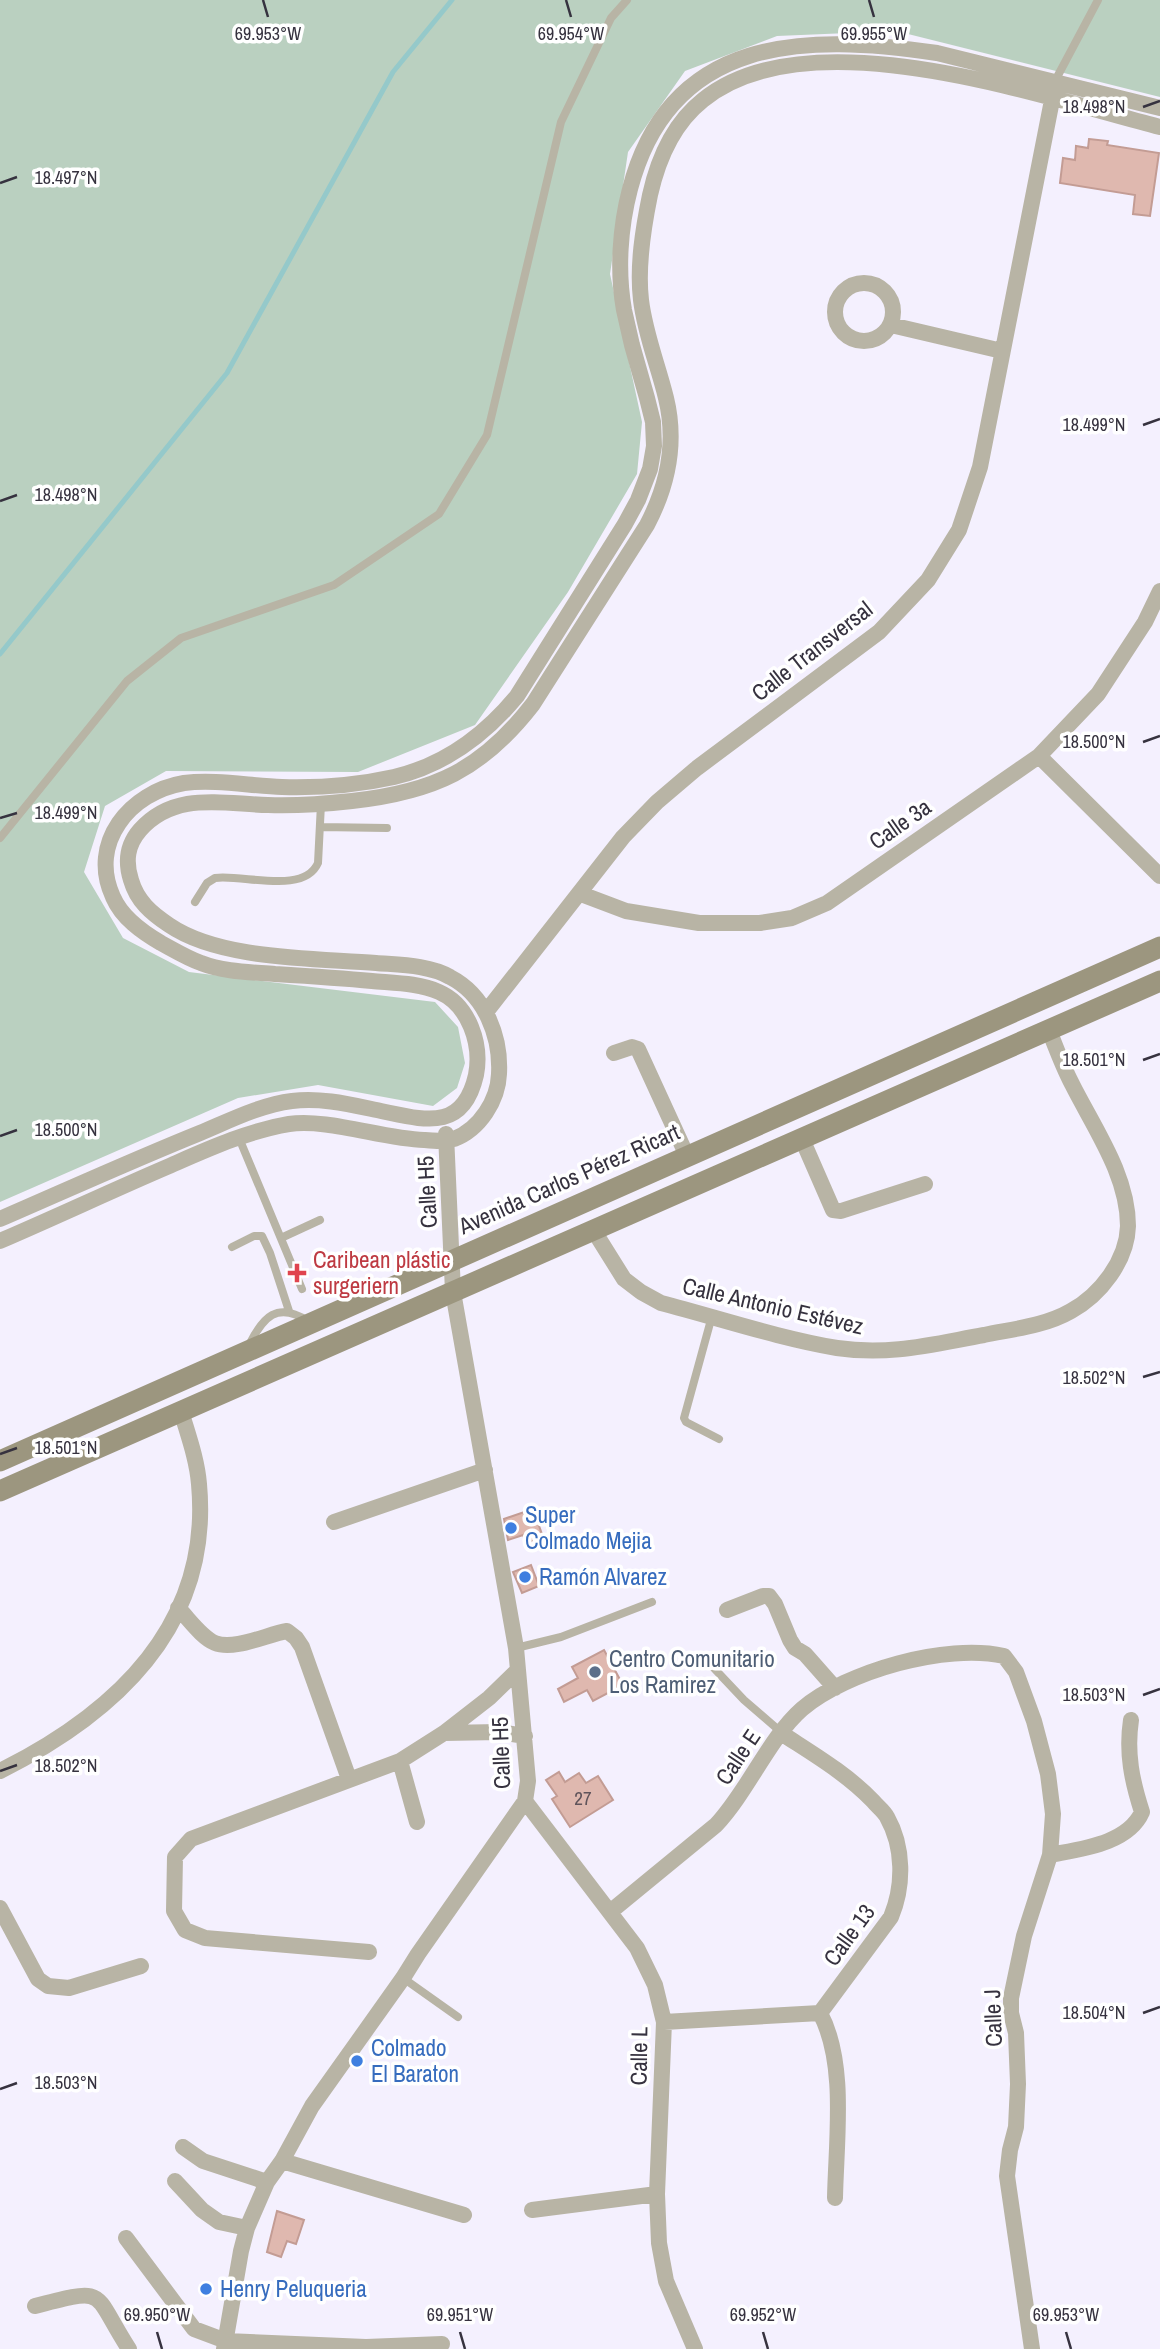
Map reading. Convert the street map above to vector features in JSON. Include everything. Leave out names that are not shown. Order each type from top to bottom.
[{"type":"main road","name":"Avenida Carlos Pérez Ricart","points":[[0,1461],[1160,947]]},
{"type":"main road","points":[[0,1491],[1160,981]]},
{"type":"street","points":[[0,1219],[146,1155],[280,1104],[313,1100],[421,1120],[443,1118],[463,1105],[472,1091],[477,1067],[477,1047],[470,1024],[457,1003],[439,992],[412,985],[224,969],[203,964],[144,933],[128,919],[114,901],[106,880],[104,859],[111,836],[123,816],[141,800],[162,789],[183,783],[286,787],[352,783],[393,777],[418,770],[467,745],[503,713],[517,696],[638,500],[650,470],[654,446],[653,422],[621,292],[623,229],[636,167],[649,137],[667,108],[708,74],[734,60],[757,52],[813,45],[860,44],[900,47],[950,56],[1160,108]]},
{"type":"street","points":[[0,1241],[196,1154],[286,1124],[300,1122],[406,1140],[447,1141],[458,1138],[473,1128],[494,1099],[499,1085],[499,1064],[486,1012],[476,996],[449,976],[406,966],[258,953],[198,941],[155,915],[140,900],[127,867],[128,852],[134,838],[159,813],[187,803],[321,804],[392,796],[419,789],[445,780],[466,768],[502,740],[520,721],[550,679],[656,507],[668,474],[672,438],[667,399],[650,345],[641,302],[641,266],[654,177],[662,156],[687,115],[725,85],[751,74],[778,66],[844,63],[922,69],[1053,98],[1160,127]]},
{"type":"street","name":"Calle Transversal","points":[[486,1012],[623,837],[657,802],[697,768],[879,632],[928,580],[959,530],[980,467],[1055,81]]},
{"type":"street","points":[[891,325],[1002,351]]},
{"type":"street","points":[[638,500],[656,507]]},
{"type":"street","name":"Calle 3a","points":[[580,894],[626,911],[679,921],[760,923],[792,918],[827,903],[1039,756],[1098,694],[1153,625],[1160,591]]},
{"type":"street","points":[[1039,756],[1160,876]]},
{"type":"street","points":[[439,992],[449,976]]},
{"type":"street","name":"Calle Antonio Estévez","points":[[594,1231],[624,1279],[661,1303],[837,1348],[910,1350],[1038,1324],[1071,1311],[1094,1294],[1111,1276],[1122,1255],[1128,1228],[1125,1200],[1110,1156],[1072,1084],[1049,1030]]},
{"type":"street","points":[[614,1053],[632,1047],[638,1049],[687,1156]]},
{"type":"street","name":"Calle H5","points":[[225,2345],[232,2294],[247,2228],[267,2182],[282,2161],[312,2106],[404,1978],[525,1801],[528,1781],[516,1648],[453,1292],[447,1141],[443,1118]]},
{"type":"street","points":[[802,1139],[833,1210],[841,1211],[925,1184]]},
{"type":"street","points":[[0,1771],[92,1715],[114,1696],[161,1642],[178,1608],[194,1564],[200,1531],[197,1470],[181,1411]]},
{"type":"street","points":[[334,1522],[485,1470]]},
{"type":"street","points":[[727,1610],[769,1596],[790,1640],[835,1688]]},
{"type":"street","points":[[178,1608],[214,1643],[239,1643],[287,1631],[296,1637],[302,1647],[349,1779]]},
{"type":"street","name":"Calle E","points":[[610,1912],[716,1825],[730,1810],[781,1733],[802,1709],[835,1688],[880,1669],[938,1654],[972,1651],[1003,1656]]},
{"type":"street","name":"Calle J","points":[[1003,1656],[1016,1672],[1034,1721],[1048,1774],[1052,1814],[1050,1855],[1024,1936],[1011,1998],[1018,2084],[1016,2127],[1007,2176],[1032,2349]]},
{"type":"street","points":[[369,1952],[205,1938],[185,1930],[174,1911],[175,1857],[191,1839],[400,1761],[444,1733],[489,1698],[518,1670]]},
{"type":"street","points":[[1050,1855],[1091,1847],[1119,1835],[1138,1822],[1142,1812],[1136,1795],[1127,1745],[1131,1720]]},
{"type":"street","points":[[444,1733],[499,1732],[525,1736]]},
{"type":"street","name":"Calle 13","points":[[781,1733],[854,1782],[887,1816],[896,1838],[901,1866],[898,1901],[891,1917],[820,2013]]},
{"type":"street","points":[[400,1761],[417,1822]]},
{"type":"street","name":"Calle L","points":[[525,1801],[637,1948],[655,1985],[664,2022],[657,2194],[659,2243],[666,2281],[695,2349]]},
{"type":"street","points":[[0,1908],[38,1979],[48,1986],[69,1988],[141,1966]]},
{"type":"street","points":[[664,2022],[820,2013],[834,2048],[837,2078],[835,2197]]},
{"type":"street","points":[[183,2147],[202,2161],[267,2182]]},
{"type":"street","points":[[282,2161],[464,2215]]},
{"type":"street","points":[[175,2182],[202,2210],[219,2222],[247,2228]]},
{"type":"street","points":[[532,2210],[657,2194]]},
{"type":"street","points":[[126,2238],[194,2329],[225,2345],[366,2347],[442,2344]]},
{"type":"street","points":[[35,2306],[79,2295],[91,2295],[102,2302],[129,2349]]},
{"type":"lane","points":[[0,838],[127,681],[181,638],[334,585],[439,514],[487,435],[561,122],[611,18],[627,0]]},
{"type":"lane","points":[[1055,81],[1098,0]]},
{"type":"lane","points":[[195,902],[207,883],[215,878],[281,881],[305,877],[318,863],[321,804]]},
{"type":"lane","points":[[320,827],[387,828]]},
{"type":"lane","points":[[239,1138],[302,1289]]},
{"type":"lane","points":[[281,1238],[320,1220]]},
{"type":"lane","points":[[232,1247],[254,1236],[262,1236],[289,1311]]},
{"type":"lane","points":[[246,1351],[260,1325],[281,1312],[289,1311],[310,1322]]},
{"type":"lane","points":[[712,1316],[684,1418],[686,1422],[719,1439]]},
{"type":"lane","points":[[516,1648],[561,1637],[652,1602]]},
{"type":"lane","points":[[710,1664],[744,1700],[781,1733]]},
{"type":"lane","points":[[404,1978],[458,2017]]},
{"type":"green space","points":[[0,0],[1160,0],[1160,97],[896,31],[777,36],[685,71],[628,152],[610,274],[642,422],[637,474],[568,592],[475,725],[358,772],[166,771],[105,806],[84,872],[123,938],[189,972],[435,1002],[458,1027],[465,1063],[457,1088],[433,1106],[318,1085],[238,1098],[0,1202]]},
{"type":"building","points":[[1089,139],[1108,141],[1107,145],[1159,153],[1150,216],[1133,214],[1135,195],[1060,183],[1063,158],[1075,160],[1076,146],[1088,148]]},
{"type":"building","points":[[533,1509],[543,1537],[526,1543],[523,1535],[508,1540],[504,1519]]},
{"type":"building","name":"Ramón Alvarez","points":[[531,1565],[539,1586],[522,1593],[513,1572]]},
{"type":"building","name":"Centro Comunitario Los Ramirez","points":[[604,1650],[623,1685],[593,1701],[587,1690],[564,1702],[558,1689],[578,1678],[572,1667]]},
{"type":"building","points":[[559,1772],[565,1782],[579,1773],[586,1783],[598,1776],[613,1800],[570,1827],[552,1799],[557,1796],[546,1780]]},
{"type":"building","points":[[277,2211],[304,2220],[296,2244],[287,2241],[281,2257],[267,2252]]},
{"type":"waterway","points":[[0,654],[227,373],[393,72],[452,0]]},
{"type":"place","name":"Caribean plástic surgeriern","points":[[297,1273]]},
{"type":"place","name":"Super Colmado Mejia","points":[[511,1528]]},
{"type":"place","name":"Ramón Alvarez","points":[[525,1577]]},
{"type":"place","name":"Centro Comunitario Los Ramirez","points":[[595,1672]]},
{"type":"place","name":"Colmado El Baraton","points":[[357,2061]]},
{"type":"place","name":"Henry Peluqueria","points":[[206,2289]]}]
